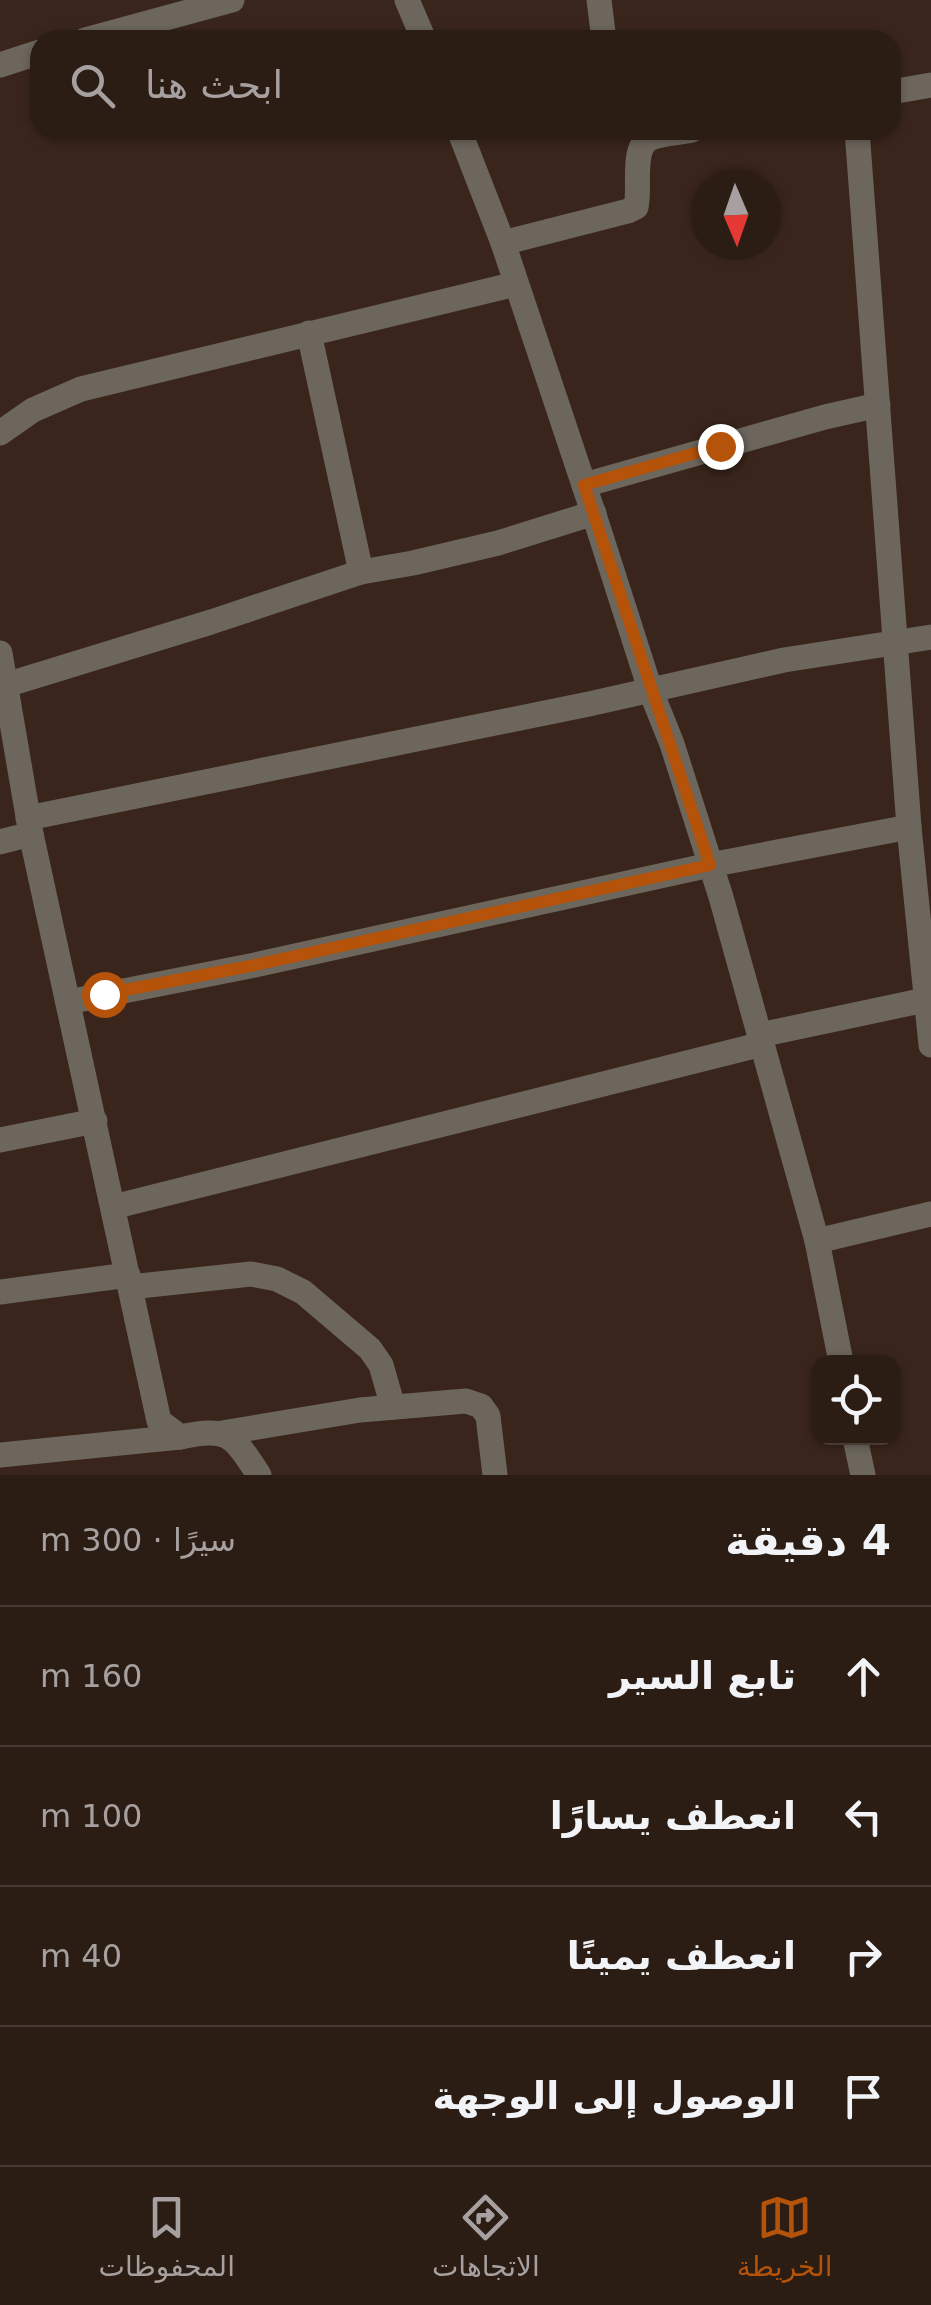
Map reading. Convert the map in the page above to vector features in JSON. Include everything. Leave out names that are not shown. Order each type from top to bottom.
[{"type":"street","points":[[122,30],[232,0]]},
{"type":"street","points":[[407,0],[420,30]]},
{"type":"street","points":[[599,0],[603,30]]},
{"type":"street","points":[[0,65],[30,55]]},
{"type":"street","points":[[901,90],[931,85]]},
{"type":"street","points":[[464,140],[503,243],[710,865],[817,1241],[840,1355]]},
{"type":"street","points":[[503,243],[636,207],[638,154],[647,140]]},
{"type":"street","points":[[858,140],[909,828],[924,917],[925,1000],[931,1046]]},
{"type":"street","points":[[0,433],[33,410],[80,389],[516,284]]},
{"type":"street","points":[[309,334],[361,572]]},
{"type":"street","points":[[584,485],[878,405]]},
{"type":"street","points":[[6,684],[361,572],[498,543],[594,513]]},
{"type":"street","points":[[0,842],[30,826],[406,742],[784,660],[931,637]]},
{"type":"street","points":[[0,653],[30,826],[159,1421],[180,1437]]},
{"type":"street","points":[[68,1002],[710,865],[909,828]]},
{"type":"street","points":[[113,1207],[925,1000]]},
{"type":"street","points":[[0,1140],[95,1122]]},
{"type":"street","points":[[817,1241],[931,1214]]},
{"type":"street","points":[[0,1292],[251,1274],[278,1279],[303,1292],[370,1348],[381,1365],[393,1408]]},
{"type":"street","points":[[0,1455],[222,1432],[360,1410],[466,1401],[481,1406],[488,1416],[495,1475]]},
{"type":"street","points":[[222,1432],[232,1438],[259,1475]]},
{"type":"street","points":[[856,1445],[862,1475]]},
{"type":"route","points":[[104,994],[250,966],[710,865],[584,485],[720,446]]}]
